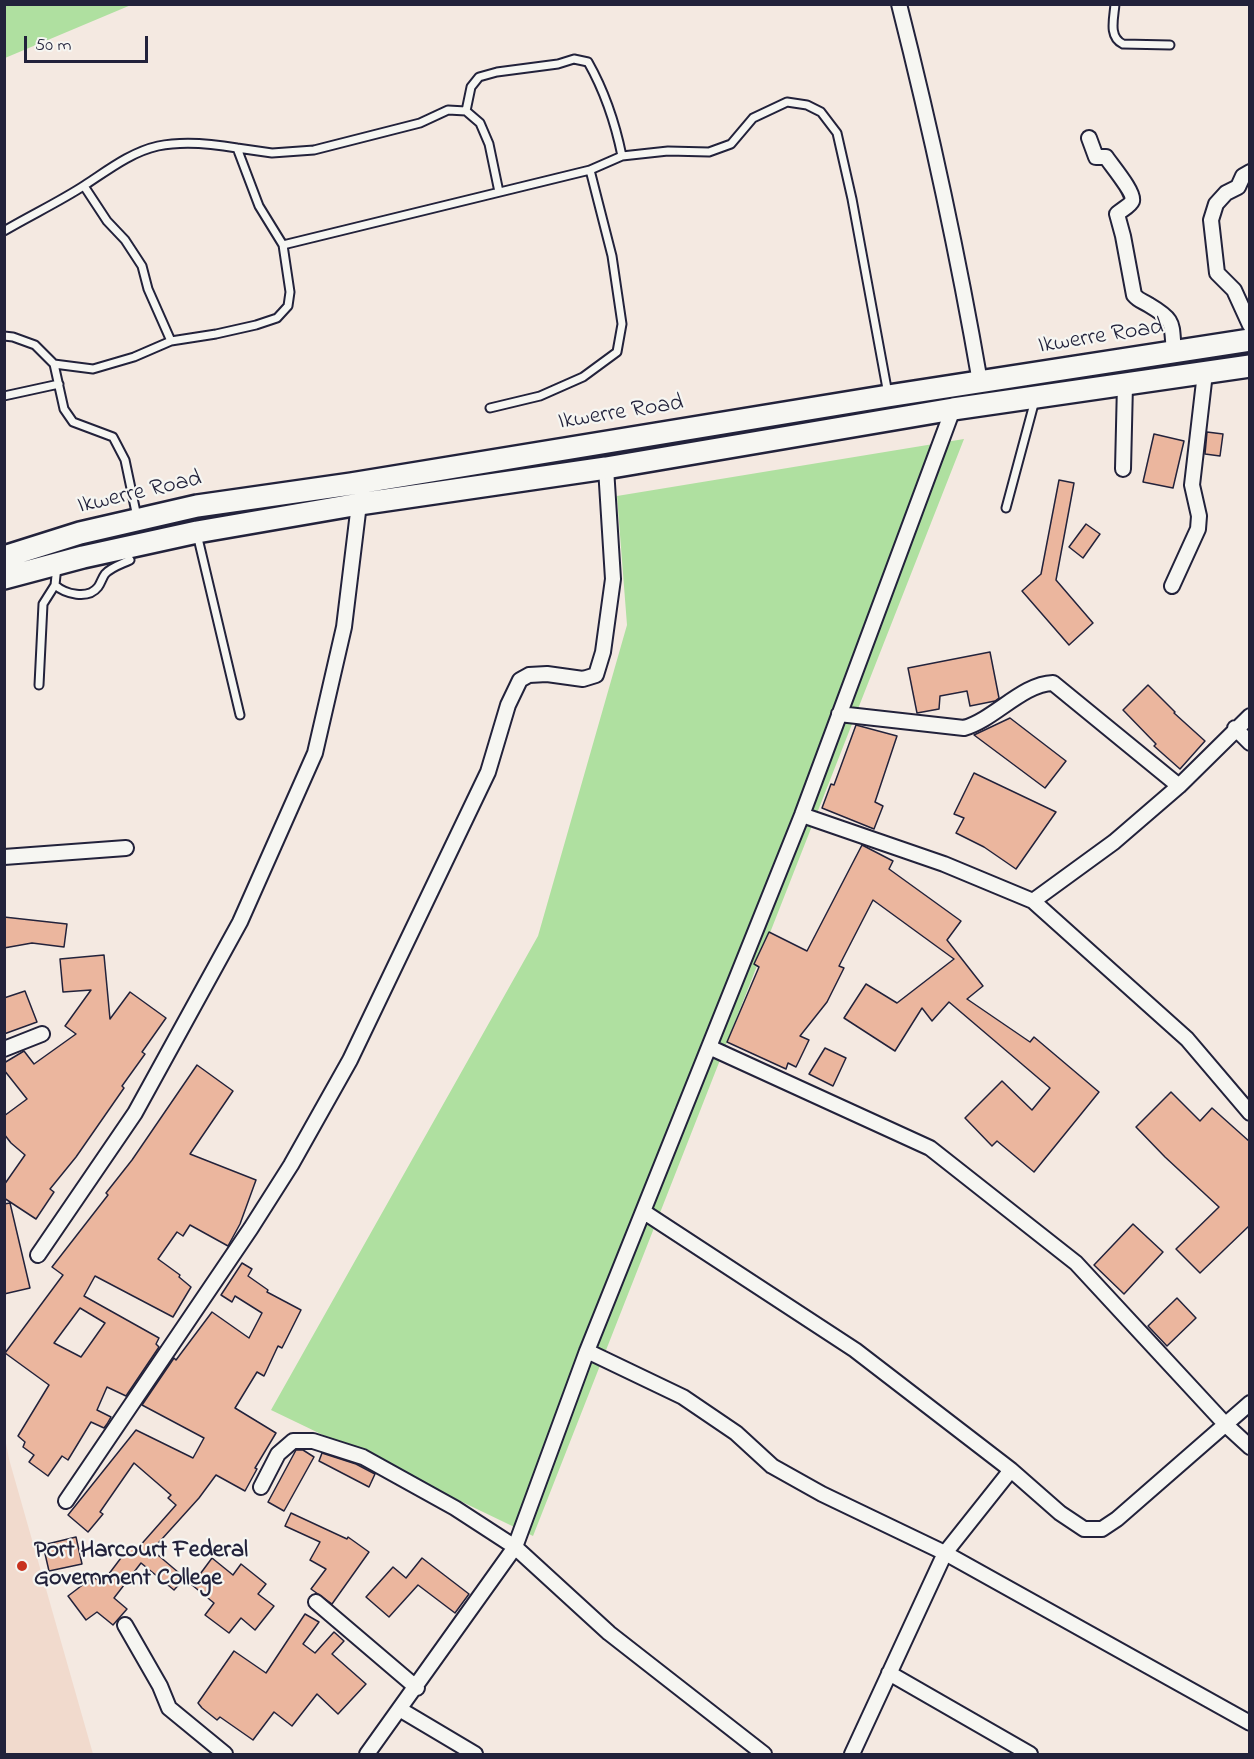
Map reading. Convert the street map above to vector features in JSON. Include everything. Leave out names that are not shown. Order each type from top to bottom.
[{"type":"main road","name":"Ikwerre Road","points":[[4,557],[80,533],[197,506],[351,484],[888,396],[1250,340]]},
{"type":"main road","name":"Ikwerre Road","points":[[4,579],[57,564],[196,532],[359,504],[606,468],[953,409],[1250,366]]},
{"type":"street","points":[[899,4],[926,110],[959,262],[980,382]]},
{"type":"street","points":[[1089,138],[1096,158],[1106,157],[1120,179],[1129,185],[1131,203],[1117,214],[1134,295],[1140,302],[1167,315],[1170,320],[1174,352]]},
{"type":"street","points":[[1250,172],[1243,176],[1238,186],[1226,193],[1216,204],[1211,220],[1217,273],[1234,290],[1250,325]]},
{"type":"street","points":[[1172,586],[1198,529],[1199,516],[1192,485],[1205,373]]},
{"type":"street","points":[[1123,469],[1125,384]]},
{"type":"street","points":[[368,1755],[515,1547],[587,1350],[802,815],[953,409]]},
{"type":"street","points":[[66,1501],[291,1166],[350,1060],[428,902],[488,772],[508,705],[519,680],[529,675],[547,674],[583,679],[596,675],[603,652],[613,579],[606,468]]},
{"type":"street","points":[[38,1255],[141,1103],[240,922],[315,753],[344,627],[359,504]]},
{"type":"street","points":[[839,714],[964,728],[976,725],[1032,688],[1044,683],[1053,683],[1179,786]]},
{"type":"street","points":[[1033,901],[1114,842],[1179,786],[1235,728],[1250,716]]},
{"type":"street","points":[[1235,728],[1250,743]]},
{"type":"street","points":[[802,815],[944,864],[1033,901],[1187,1039],[1250,1113]]},
{"type":"street","points":[[4,857],[126,848]]},
{"type":"street","points":[[4,1049],[42,1034]]},
{"type":"street","points":[[709,1047],[930,1148],[1076,1263],[1226,1425],[1250,1447]]},
{"type":"street","points":[[644,1212],[855,1350],[1011,1470],[1060,1513],[1084,1529],[1102,1529],[1117,1519],[1250,1403]]},
{"type":"street","points":[[587,1350],[683,1397],[736,1433],[772,1466],[822,1494],[945,1553],[1250,1723]]},
{"type":"street","points":[[261,1487],[278,1454],[293,1441],[313,1441],[363,1457],[455,1508],[515,1547],[609,1633],[764,1755]]},
{"type":"street","points":[[852,1755],[945,1553],[1011,1470]]},
{"type":"street","points":[[316,1602],[417,1688]]},
{"type":"street","points":[[125,1625],[160,1686],[169,1708],[225,1755]]},
{"type":"street","points":[[889,1673],[1030,1755]]},
{"type":"street","points":[[401,1710],[475,1755]]},
{"type":"lane","points":[[1115,4],[1113,33],[1118,42],[1170,45]]},
{"type":"lane","points":[[466,111],[471,87],[479,78],[497,72],[558,64],[574,58],[588,62],[601,84],[614,118],[622,156]]},
{"type":"lane","points":[[283,245],[590,170],[622,156],[668,151],[710,153],[731,144],[753,118],[787,102],[807,105],[821,112],[837,133],[852,199],[888,396]]},
{"type":"lane","points":[[4,231],[84,186],[123,160],[159,146],[216,144],[272,153],[314,150],[420,123],[448,110],[466,111],[480,123],[489,144],[499,192]]},
{"type":"lane","points":[[54,364],[93,369],[134,357],[171,341],[256,325],[277,318],[288,306],[290,292],[283,245],[259,206],[237,148]]},
{"type":"lane","points":[[490,408],[540,396],[583,377],[617,352],[622,324],[612,256],[590,170]]},
{"type":"lane","points":[[84,186],[107,221],[125,240],[141,266],[171,341]]},
{"type":"lane","points":[[4,336],[35,345],[54,364],[64,409],[74,422],[113,437],[125,460],[138,519]]},
{"type":"lane","points":[[4,396],[59,384]]},
{"type":"lane","points":[[1006,508],[1035,397]]},
{"type":"lane","points":[[196,532],[240,715]]},
{"type":"lane","points":[[55,585],[61,591],[71,594],[89,592],[99,586],[107,572],[130,560]]},
{"type":"lane","points":[[39,685],[43,604],[55,585],[57,564]]},
{"type":"shaded area","name":"Port Harcourt Federal Government College","points":[[5,1438],[9,1459],[93,1754],[5,1754]]},
{"type":"green space","points":[[5,4],[131,4],[131,5],[5,58]]},
{"type":"green space","points":[[964,439],[533,1536],[271,1410],[538,936],[627,625],[617,496]]},
{"type":"building","points":[[1207,432],[1223,434],[1220,456],[1205,454]]},
{"type":"building","points":[[1154,434],[1184,441],[1173,488],[1143,482]]},
{"type":"building","points":[[1059,480],[1074,483],[1056,580],[1093,623],[1069,645],[1022,591],[1041,574]]},
{"type":"building","points":[[1086,524],[1100,534],[1083,558],[1069,547]]},
{"type":"building","points":[[990,652],[999,698],[995,701],[970,706],[967,691],[940,696],[939,709],[917,713],[908,668]]},
{"type":"building","points":[[1148,685],[1205,741],[1180,769],[1154,746],[1156,744],[1123,710]]},
{"type":"building","points":[[1010,718],[1066,761],[1045,788],[974,735]]},
{"type":"building","points":[[856,725],[897,736],[875,802],[883,806],[874,829],[822,808],[831,784],[834,785]]},
{"type":"building","points":[[974,773],[1056,812],[1016,869],[984,847],[956,833],[964,818],[954,814]]},
{"type":"building","points":[[862,845],[893,861],[889,869],[961,921],[947,940],[983,986],[967,999],[1030,1042],[1034,1037],[1099,1092],[1034,1172],[997,1141],[992,1146],[965,1118],[1002,1081],[1032,1110],[1050,1088],[949,1002],[932,1021],[922,1008],[895,1051],[844,1018],[866,984],[897,1003],[954,959],[873,900],[839,966],[844,968],[827,1002],[800,1036],[809,1040],[796,1067],[788,1063],[786,1069],[727,1042],[759,967],[754,964],[769,932],[807,951]]},
{"type":"building","points":[[4,917],[67,924],[64,947],[32,943],[4,948]]},
{"type":"building","points":[[104,955],[110,1019],[130,992],[166,1018],[142,1052],[145,1054],[122,1086],[124,1088],[76,1157],[50,1189],[54,1192],[36,1219],[4,1198],[4,1185],[25,1155],[4,1134],[4,1116],[27,1099],[4,1070],[4,1063],[24,1051],[34,1064],[76,1034],[65,1026],[91,990],[63,992],[60,959]]},
{"type":"building","points":[[25,991],[37,1022],[4,1034],[4,998]]},
{"type":"building","points":[[825,1048],[846,1058],[833,1086],[809,1074]]},
{"type":"building","points":[[197,1065],[233,1091],[190,1154],[256,1180],[240,1224],[228,1246],[190,1225],[183,1236],[177,1232],[158,1259],[180,1275],[179,1277],[191,1287],[173,1317],[95,1276],[84,1296],[159,1338],[156,1344],[159,1347],[126,1396],[107,1387],[97,1410],[111,1417],[107,1424],[104,1428],[91,1422],[68,1460],[62,1456],[48,1476],[29,1462],[34,1455],[23,1447],[25,1442],[18,1436],[49,1385],[5,1353],[63,1275],[52,1267],[132,1160]],"holes":[[[80,1308],[105,1323],[81,1357],[54,1343]]]},
{"type":"building","points":[[1171,1092],[1200,1121],[1212,1108],[1250,1142],[1250,1225],[1200,1273],[1176,1249],[1219,1207],[1136,1127]]},
{"type":"building","points":[[10,1203],[30,1288],[4,1294],[4,1204]]},
{"type":"building","points":[[1133,1224],[1163,1252],[1124,1294],[1094,1265]]},
{"type":"building","points":[[242,1263],[252,1269],[248,1276],[268,1290],[267,1292],[301,1310],[282,1348],[278,1346],[264,1376],[257,1372],[235,1408],[276,1433],[255,1468],[257,1469],[245,1491],[216,1475],[199,1498],[152,1550],[185,1578],[174,1590],[141,1563],[114,1598],[127,1609],[113,1625],[97,1612],[86,1620],[68,1596],[93,1577],[102,1583],[127,1550],[134,1545],[138,1548],[176,1505],[168,1498],[171,1495],[134,1463],[100,1512],[103,1514],[88,1532],[68,1515],[136,1430],[193,1458],[204,1438],[142,1405],[174,1358],[176,1360],[212,1312],[249,1338],[262,1313],[235,1296],[232,1302],[221,1295]]},
{"type":"building","points":[[1177,1298],[1196,1318],[1167,1346],[1148,1326]]},
{"type":"building","points":[[296,1450],[303,1450],[314,1457],[284,1511],[268,1502]]},
{"type":"building","points":[[322,1453],[356,1464],[375,1474],[369,1487],[319,1461]]},
{"type":"building","points":[[291,1513],[347,1539],[348,1537],[369,1552],[332,1604],[311,1589],[326,1569],[310,1560],[320,1542],[285,1526]]},
{"type":"building","points":[[76,1537],[82,1564],[49,1571],[43,1545]]},
{"type":"building","points":[[212,1558],[233,1575],[241,1564],[266,1584],[258,1594],[274,1606],[255,1630],[241,1618],[229,1633],[205,1615],[214,1603],[192,1585]]},
{"type":"building","points":[[422,1558],[469,1594],[455,1613],[418,1585],[389,1617],[366,1597],[393,1567],[406,1578]]},
{"type":"building","points":[[305,1614],[319,1622],[303,1644],[315,1653],[334,1632],[344,1641],[332,1654],[366,1684],[338,1714],[317,1694],[292,1726],[274,1712],[253,1740],[220,1717],[217,1720],[202,1708],[198,1703],[234,1651],[266,1673]]},
{"type":"place","name":"Port Harcourt Federal Government College","points":[[22,1566]]}]
